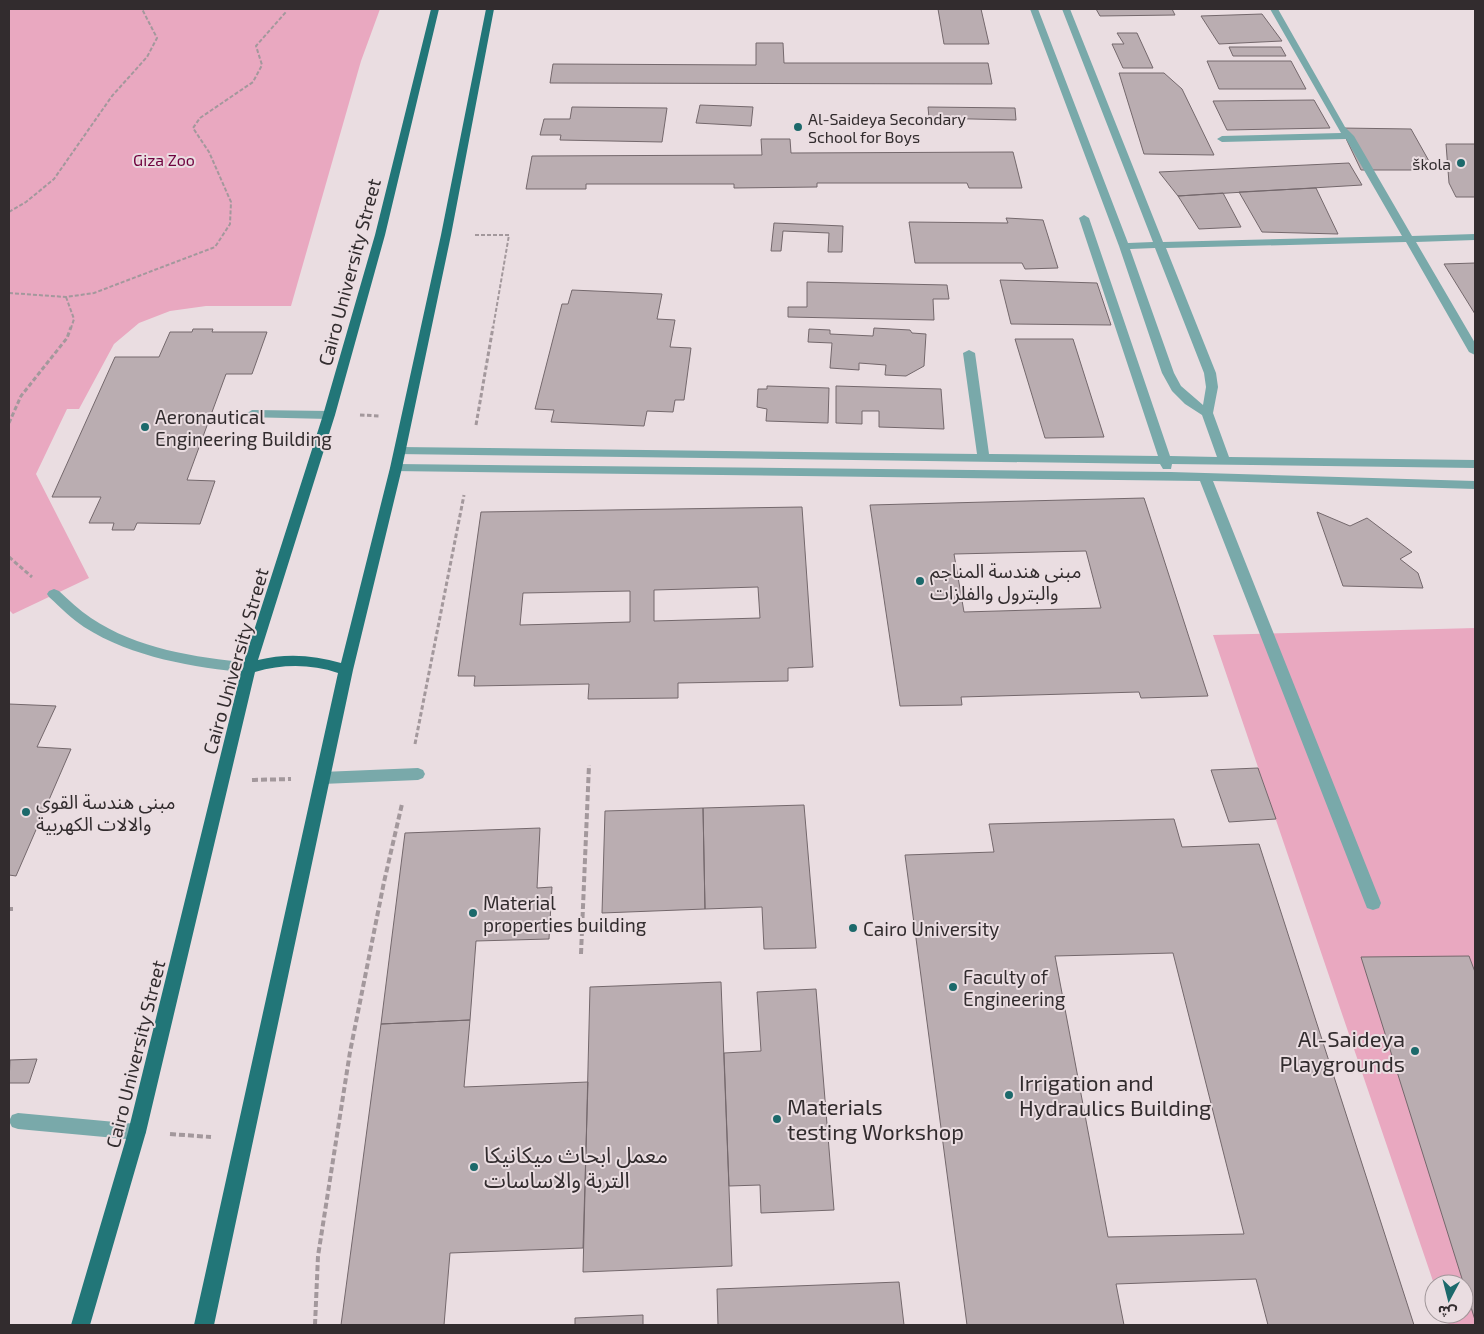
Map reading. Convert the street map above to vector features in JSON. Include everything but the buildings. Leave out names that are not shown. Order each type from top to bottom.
[{"type":"main road","name":"Cairo University Street","points":[[80,1325],[137,1132],[248,668],[329,415],[380,235],[435,9]]},
{"type":"main road","points":[[204,1325],[346,670],[400,451],[446,235],[490,9]]},
{"type":"main road","points":[[248,668],[269,662],[290,660],[328,664],[346,670]]},
{"type":"lane","points":[[1034,9],[1124,246],[1168,373],[1176,388],[1188,401],[1207,413]]},
{"type":"lane","points":[[1066,9],[1161,245],[1210,373],[1212,387],[1207,413],[1224,460]]},
{"type":"lane","points":[[1274,9],[1341,128],[1349,136],[1475,352]]},
{"type":"lane","points":[[1222,139],[1349,136]]},
{"type":"lane","points":[[1084,218],[1171,476]]},
{"type":"lane","points":[[1124,246],[1475,237]]},
{"type":"lane","points":[[970,353],[984,458]]},
{"type":"lane","points":[[252,414],[329,415]]},
{"type":"lane","points":[[400,451],[1475,464]]},
{"type":"lane","points":[[396,468],[1171,476],[1475,485]]},
{"type":"lane","points":[[1205,477],[1373,903]]},
{"type":"lane","points":[[54,594],[91,625],[117,639],[178,659],[248,668]]},
{"type":"lane","points":[[322,778],[414,774]]},
{"type":"lane","points":[[18,1121],[137,1132]]},
{"type":"path","points":[[9,212],[26,202],[54,179],[112,96],[147,57],[157,38],[142,9]]},
{"type":"path","points":[[9,293],[66,297],[94,293],[216,247],[230,224],[231,202],[209,152],[193,128],[200,118],[253,82],[262,65],[256,46],[286,12]]},
{"type":"path","points":[[446,235],[508,235],[471,452]]},
{"type":"path","points":[[9,423],[21,396],[67,338],[74,319],[66,297]]},
{"type":"path","points":[[329,415],[407,416]]},
{"type":"path","points":[[315,1325],[318,1256],[350,1052],[384,882],[414,774],[469,469]]},
{"type":"path","points":[[581,954],[589,765]]},
{"type":"path","points":[[221,780],[322,778]]},
{"type":"path","points":[[137,1132],[244,1139]]},
{"type":"green space","name":"Giza Zoo","points":[[9,9],[380,9],[361,61],[291,306],[206,306],[170,311],[139,323],[114,344],[79,409],[67,409],[36,474],[89,578],[13,614],[9,610]]},
{"type":"green space","name":"Al-Saideya Playgrounds","points":[[1475,628],[1475,1325],[1449,1325],[1474,1324],[1474,1274],[1431,1274],[1213,635]]},
{"type":"place","name":"Al-Saideya Secondary School for Boys","points":[[798,127]]},
{"type":"place","name":"škola","points":[[1461,163]]},
{"type":"place","name":"Aeronautical Engineering Building","points":[[145,427]]},
{"type":"place","name":"مبنى هندسة المناجم والبترول والفلزات","points":[[920,581]]},
{"type":"place","name":"مبنى هندسة القوى والالات الكهربية","points":[[26,812]]},
{"type":"place","name":"Material properties building","points":[[473,913]]},
{"type":"place","name":"Cairo University","points":[[853,928]]},
{"type":"place","name":"Faculty of Engineering","points":[[953,987]]},
{"type":"place","name":"Al-Saideya Playgrounds","points":[[1415,1051]]},
{"type":"place","name":"Irrigation and Hydraulics Building","points":[[1009,1095]]},
{"type":"place","name":"Materials testing Workshop","points":[[777,1119]]},
{"type":"place","name":"معمل ابحاث ميكانيكا التربة والاساسات","points":[[474,1167]]}]
